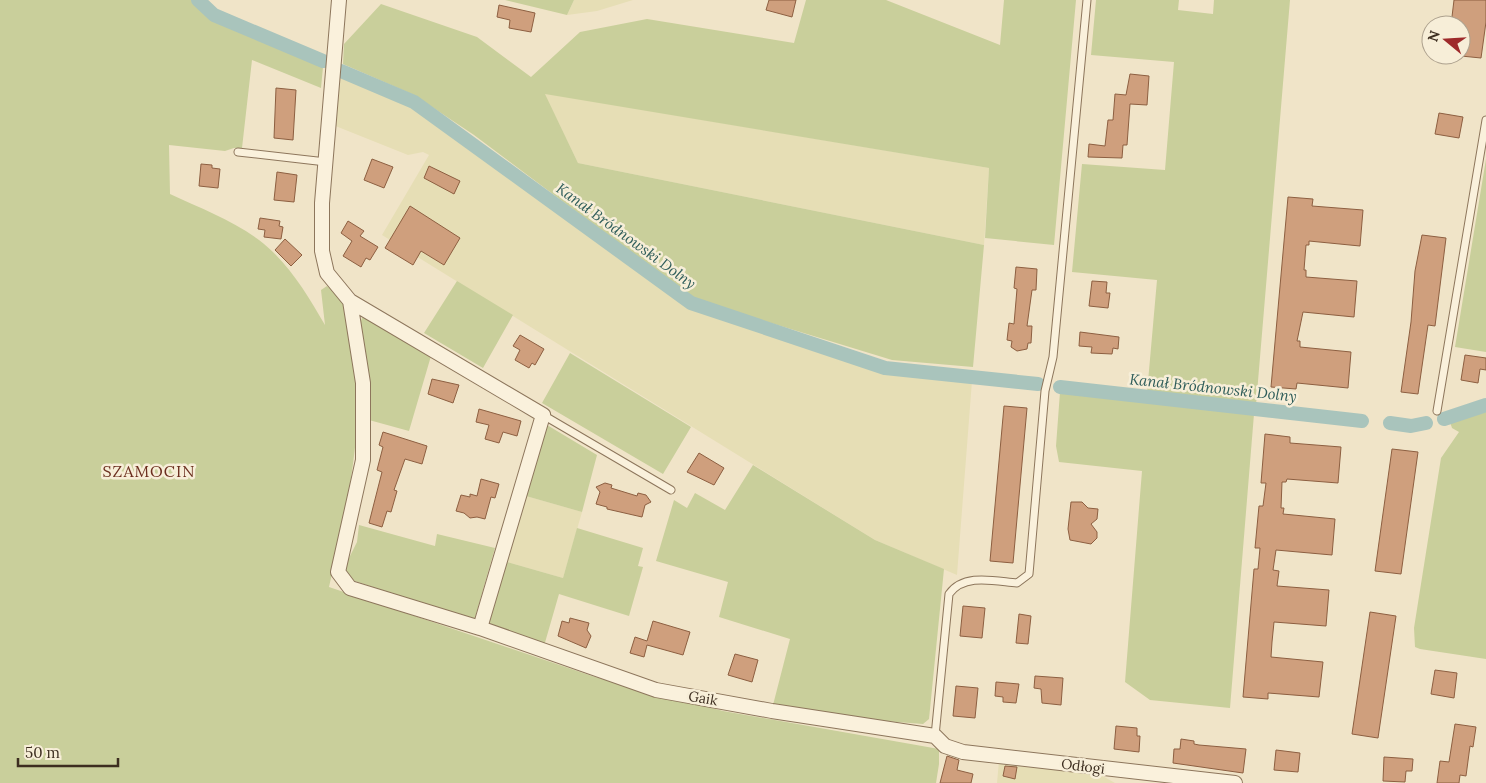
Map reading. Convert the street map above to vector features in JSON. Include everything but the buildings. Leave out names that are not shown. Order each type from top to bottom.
[{"type":"street","points":[[340,0],[322,204],[322,251],[328,273],[350,302],[543,415],[480,628]]},
{"type":"street","name":"Gaik","points":[[350,302],[363,383],[363,460],[338,572],[350,588],[480,628],[656,690],[772,711],[935,736]]},
{"type":"street","name":"Odłogi","points":[[935,736],[946,746],[963,752],[1235,783]]},
{"type":"lane","points":[[935,736],[949,594],[955,586],[971,580],[1017,583],[1029,574],[1046,391],[1054,348],[1087,0]]},
{"type":"lane","points":[[1436,411],[1486,120]]},
{"type":"lane","points":[[238,152],[326,162]]},
{"type":"lane","points":[[543,415],[671,490]]},
{"type":"shaded area","points":[[574,0],[633,0],[597,11],[567,15]]},
{"type":"shaded area","points":[[341,76],[411,106],[689,308],[873,369],[972,381],[957,575],[875,540],[382,235],[429,155],[423,152],[408,155],[333,125]]},
{"type":"shaded area","points":[[544,93],[989,168],[984,245],[578,163]]},
{"type":"shaded area","points":[[526,496],[582,512],[563,578],[507,562]]},
{"type":"shaded area","points":[[999,761],[1099,774],[1115,783],[997,783]]},
{"type":"green space","points":[[0,0],[205,0],[214,10],[327,57],[326,68],[323,67],[321,88],[252,60],[242,148],[225,151],[169,145],[170,194],[238,226],[259,240],[288,268],[325,325],[321,290],[327,286],[346,301],[358,372],[357,426],[351,480],[329,587],[595,677],[723,711],[939,749],[936,783],[0,783]]},
{"type":"green space","points":[[505,0],[574,0],[567,15]]},
{"type":"green space","points":[[806,0],[886,0],[1000,45],[1004,0],[1076,0],[1054,245],[985,238],[989,168],[545,94],[578,163],[984,245],[973,367],[892,360],[693,299],[474,135],[414,95],[343,64],[344,44],[381,4],[477,37],[531,77],[580,32],[647,19],[794,43]]},
{"type":"green space","points":[[1096,0],[1179,0],[1178,10],[1213,14],[1214,0],[1290,0],[1256,405],[1147,393],[1157,280],[1072,272],[1082,164],[1165,170],[1174,62],[1091,55]]},
{"type":"green space","points":[[1486,159],[1486,352],[1455,347]]},
{"type":"green space","points":[[457,281],[513,315],[483,368],[424,333]]},
{"type":"green space","points":[[365,317],[431,356],[409,431],[369,420],[359,326],[362,318]]},
{"type":"green space","points":[[570,353],[691,427],[663,474],[542,403]]},
{"type":"green space","points":[[1060,392],[1254,414],[1230,708],[1150,700],[1125,682],[1142,471],[1059,462],[1056,446]]},
{"type":"green space","points":[[1486,410],[1486,659],[1415,647],[1414,628],[1441,458],[1459,432],[1452,428],[1450,422]]},
{"type":"green space","points":[[547,425],[597,455],[582,512],[526,496]]},
{"type":"green space","points":[[753,465],[875,540],[944,569],[929,719],[923,724],[871,720],[773,705],[790,639],[719,617],[728,582],[656,561],[674,500],[687,508],[695,493],[725,510]]},
{"type":"green space","points":[[359,525],[435,546],[437,534],[495,548],[474,621],[349,579],[344,568],[357,542]]},
{"type":"green space","points":[[577,528],[643,548],[638,566],[643,567],[629,616],[559,594],[544,646],[488,626],[507,562],[563,578]]},
{"type":"waterway","name":"Kanał Bródnowski Dolny","points":[[198,0],[214,15],[323,61]]},
{"type":"waterway","name":"Kanał Bródnowski Dolny","points":[[341,71],[414,102],[691,303],[885,368],[1038,384]]},
{"type":"waterway","name":"Kanał Bródnowski Dolny","points":[[1060,387],[1362,421]]},
{"type":"waterway","name":"Kanał Bródnowski Dolny","points":[[1444,419],[1486,405]]},
{"type":"waterway","name":"Kanał Bródnowski Dolny","points":[[1390,423],[1411,426],[1426,423]]},
{"type":"district","name":"SZAMOCIN","points":[[149,471]]}]
